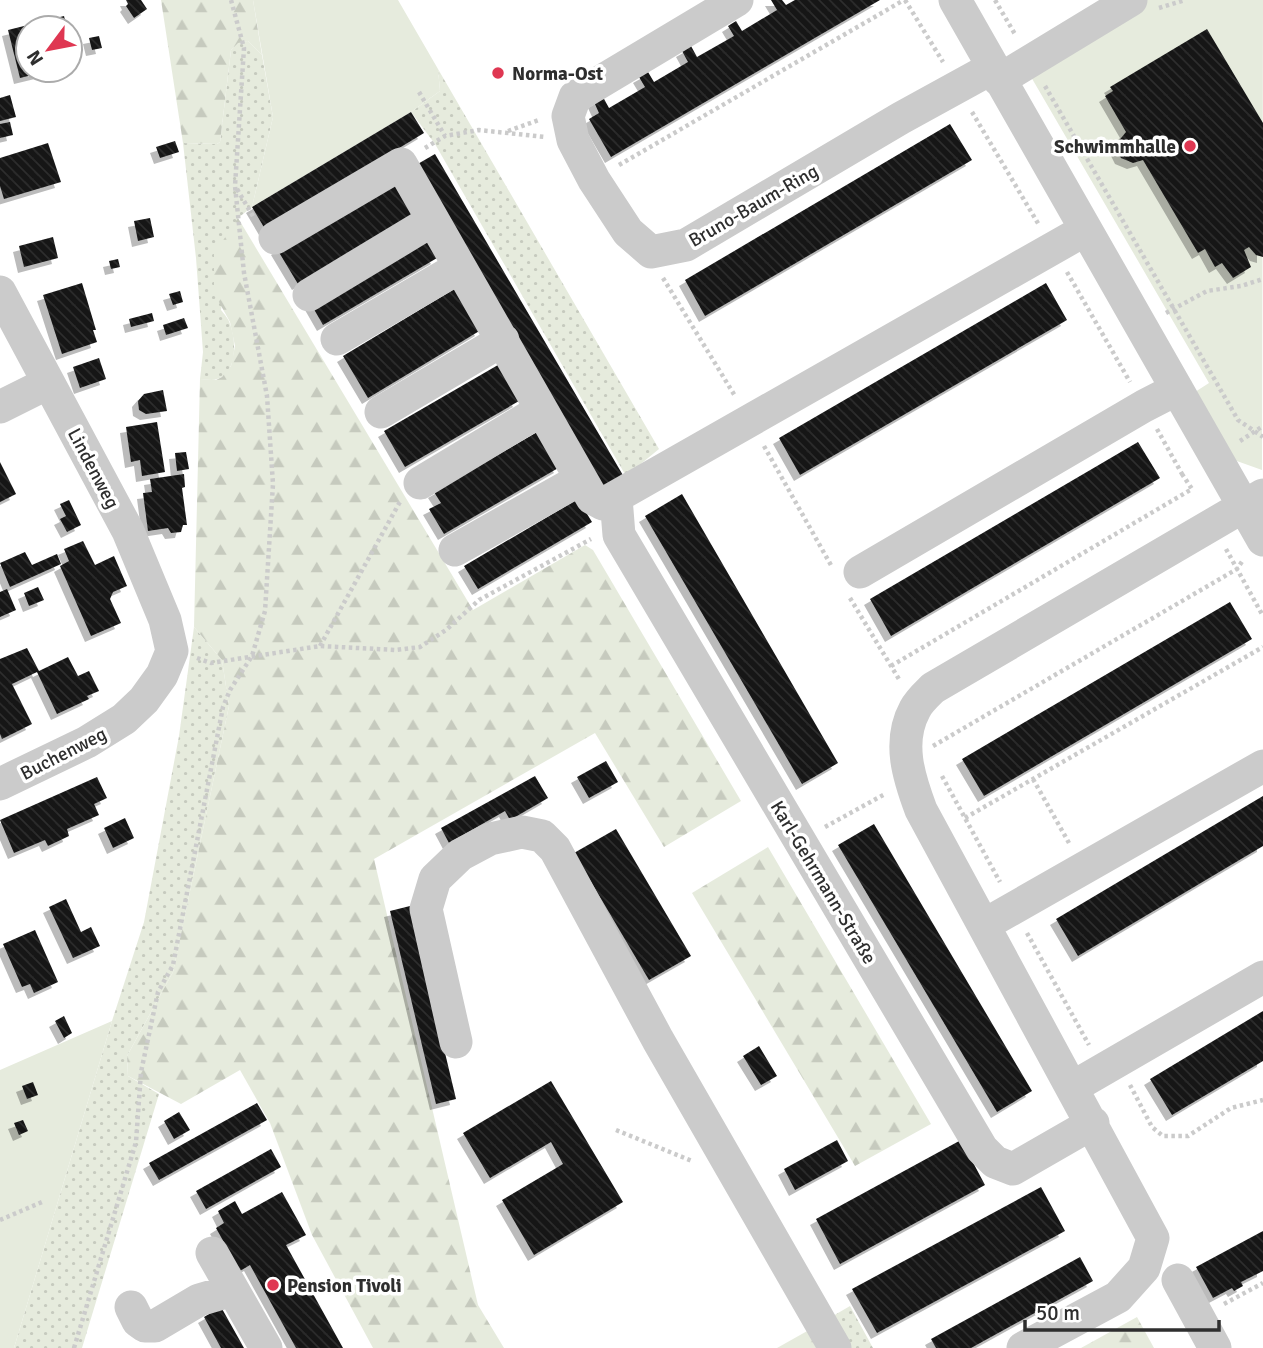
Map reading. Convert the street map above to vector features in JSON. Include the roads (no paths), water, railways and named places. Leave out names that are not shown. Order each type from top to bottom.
[{"type":"street","name":"Bruno-Baum-Ring","points":[[737,0],[575,97],[568,116],[573,140],[594,180],[628,232],[651,252],[687,245],[901,118],[995,74],[1031,61],[1131,0]]},
{"type":"street","points":[[954,0],[1215,455],[1254,500],[1263,540]]},
{"type":"street","points":[[275,238],[401,164],[580,479],[592,498],[616,512],[750,421],[1085,230]]},
{"type":"street","points":[[309,295],[433,220]]},
{"type":"street","points":[[337,339],[460,267]]},
{"type":"street","name":"Lindenweg","points":[[0,292],[128,531],[165,620],[172,651]]},
{"type":"street","points":[[381,412],[503,341]]},
{"type":"street","points":[[0,407],[48,383]]},
{"type":"street","points":[[860,572],[1177,389]]},
{"type":"street","points":[[420,483],[541,410]]},
{"type":"street","points":[[455,550],[580,479]]},
{"type":"street","points":[[1023,1348],[1118,1297],[1144,1268],[1153,1238],[921,810],[909,779],[905,748],[907,729],[915,707],[933,688],[1254,500]]},
{"type":"street","name":"Karl-Gehrmann-Straße","points":[[616,512],[626,547],[982,1149],[995,1162],[1013,1169],[1093,1123]]},
{"type":"street","name":"Buchenweg","points":[[0,784],[87,742],[124,719],[144,701],[162,675],[172,651]]},
{"type":"street","points":[[984,925],[1263,766]]},
{"type":"street","points":[[456,1042],[426,909],[435,879],[460,855],[490,839],[522,832],[542,836],[555,849],[658,1040],[835,1348]]},
{"type":"street","points":[[1073,1087],[1263,977]]},
{"type":"street","points":[[212,1253],[266,1348]]},
{"type":"street","points":[[1178,1280],[1215,1348]]},
{"type":"street","points":[[131,1307],[138,1321],[145,1326],[155,1326],[199,1300],[233,1290]]},
{"type":"place","name":"Norma-Ost","points":[[498,73]]},
{"type":"place","name":"Schwimmhalle","points":[[1190,146]]},
{"type":"place","name":"Pension Tivoli","points":[[273,1285]]}]
